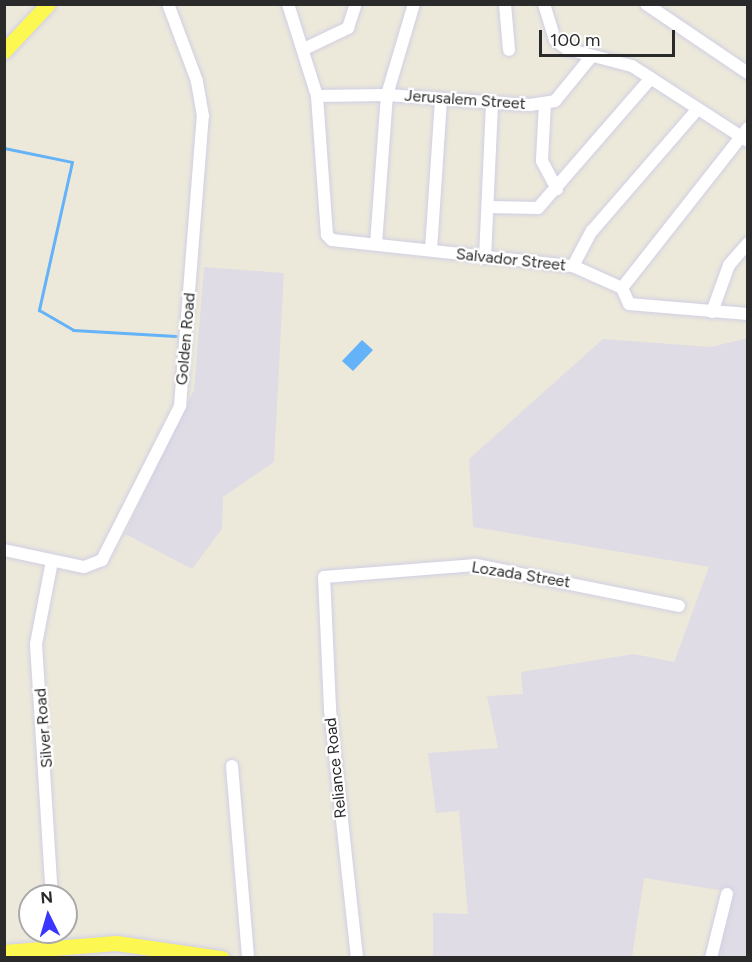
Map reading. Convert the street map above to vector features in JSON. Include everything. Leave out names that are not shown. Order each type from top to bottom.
[{"type":"main road","points":[[4,51],[48,4]]},
{"type":"main road","points":[[78,941],[116,943],[222,957]]},
{"type":"main road","points":[[4,952],[33,953],[48,944]]},
{"type":"street","name":"Golden Road","points":[[4,550],[84,567],[102,560],[180,406],[203,116],[197,81],[168,4]]},
{"type":"street","points":[[288,4],[317,96]]},
{"type":"street","points":[[304,49],[348,28],[357,4]]},
{"type":"street","points":[[376,244],[387,95],[414,4]]},
{"type":"street","points":[[505,4],[509,50]]},
{"type":"street","points":[[544,4],[555,40],[591,57],[632,66],[696,111],[745,136],[622,288]]},
{"type":"street","points":[[646,4],[747,73]]},
{"type":"street","name":"Jerusalem Street","points":[[317,96],[387,95],[492,104],[545,103],[555,101],[591,57]]},
{"type":"street","points":[[488,207],[538,208],[557,189],[651,78]]},
{"type":"street","name":"Salvador Street","points":[[317,96],[327,236],[332,240],[573,266],[622,288],[629,304],[747,314]]},
{"type":"street","points":[[431,250],[441,100]]},
{"type":"street","points":[[545,103],[542,161],[557,189]]},
{"type":"street","points":[[485,258],[492,104]]},
{"type":"street","points":[[573,266],[592,231],[696,111]]},
{"type":"street","points":[[712,312],[729,264],[747,243]]},
{"type":"street","name":"Silver Road","points":[[51,884],[36,644],[52,561]]},
{"type":"street","name":"Lozada Street","points":[[324,578],[476,565],[680,606]]},
{"type":"street","name":"Reliance Road","points":[[324,578],[330,708],[357,957]]},
{"type":"street","points":[[232,766],[248,957]]},
{"type":"street","points":[[711,957],[727,894]]},
{"type":"shaded area","points":[[204,267],[284,273],[274,462],[223,497],[222,529],[192,569],[125,534],[194,390]]},
{"type":"shaded area","points":[[747,338],[747,957],[714,957],[731,892],[644,878],[632,957],[433,957],[433,913],[468,914],[459,811],[436,813],[428,753],[498,748],[487,696],[523,694],[521,672],[634,654],[674,662],[709,567],[473,527],[469,459],[603,339],[711,347]]},
{"type":"water","points":[[362,340],[373,350],[353,371],[342,361]]},
{"type":"waterway","points":[[4,148],[72,162],[39,310],[73,330],[176,336]]}]
